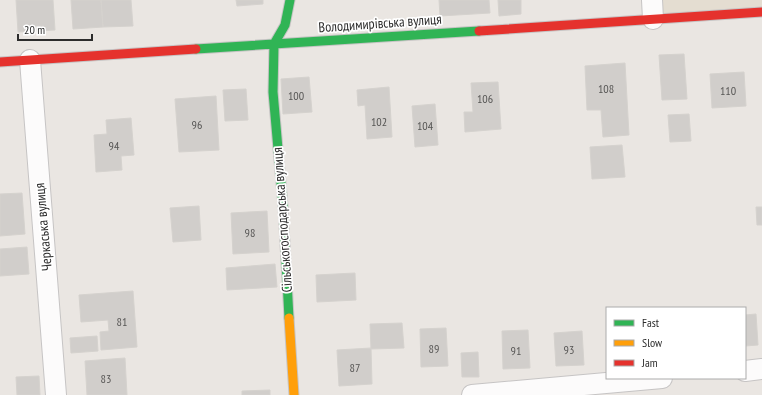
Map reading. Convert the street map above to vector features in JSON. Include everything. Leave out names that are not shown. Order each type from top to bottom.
[{"type":"street","points":[[274,44],[285,25],[290,0]]},
{"type":"street","name":"Володимирівська вулиця","points":[[0,62],[274,44],[653,10],[762,12]]},
{"type":"street","name":"Сільськогосподарська вулиця","points":[[274,44],[273,92],[283,206],[294,395]]},
{"type":"street","name":"Черкаська вулиця","points":[[30,60],[56,395]]},
{"type":"street","points":[[746,371],[762,369]]},
{"type":"street","points":[[472,395],[651,379]]},
{"type":"shaded area","points":[[652,0],[762,0],[762,12],[653,19]]},
{"type":"building","points":[[16,0],[53,0],[55,30],[18,32]]},
{"type":"building","points":[[71,0],[101,0],[103,27],[73,29]]},
{"type":"building","points":[[101,0],[131,0],[133,26],[103,27]]},
{"type":"building","points":[[236,0],[263,0],[263,4],[237,6]]},
{"type":"building","points":[[439,0],[489,0],[490,13],[440,16]]},
{"type":"building","points":[[498,0],[521,0],[521,14],[499,16]]},
{"type":"building","points":[[684,54],[687,99],[662,100],[659,55]]},
{"type":"building","points":[[625,63],[629,135],[603,137],[601,110],[587,110],[585,66]]},
{"type":"building","points":[[744,72],[746,106],[712,108],[710,74]]},
{"type":"building","points":[[309,77],[312,112],[283,114],[281,79]]},
{"type":"building","points":[[498,82],[501,129],[465,132],[464,112],[473,112],[471,83]]},
{"type":"building","points":[[389,87],[392,137],[367,139],[365,105],[358,106],[357,90]]},
{"type":"building","points":[[246,89],[248,120],[225,121],[223,90]]},
{"type":"building","points":[[216,96],[219,150],[179,152],[175,99]]},
{"type":"building","points":[[435,104],[438,145],[415,147],[412,106]]},
{"type":"building","points":[[689,114],[691,141],[670,142],[668,115]]},
{"type":"building","points":[[131,118],[134,155],[121,156],[122,170],[96,172],[94,135],[107,134],[106,120]]},
{"type":"building","points":[[622,145],[625,177],[592,179],[590,147]]},
{"type":"building","points":[[22,193],[25,234],[0,236],[0,194]]},
{"type":"building","points":[[199,206],[201,240],[173,242],[170,208]]},
{"type":"building","points":[[756,207],[762,207],[762,225],[757,225]]},
{"type":"building","points":[[267,211],[269,252],[233,254],[231,213]]},
{"type":"building","points":[[27,247],[29,274],[0,276],[0,249]]},
{"type":"building","points":[[275,264],[277,287],[227,290],[226,268]]},
{"type":"building","points":[[355,273],[356,300],[317,302],[316,275]]},
{"type":"building","points":[[133,291],[137,347],[101,350],[100,332],[109,331],[108,320],[81,322],[79,295]]},
{"type":"building","points":[[756,314],[758,345],[746,346],[746,315]]},
{"type":"building","points":[[402,323],[404,348],[371,349],[370,324]]},
{"type":"building","points":[[446,328],[448,366],[421,367],[420,329]]},
{"type":"building","points":[[528,330],[530,368],[503,369],[502,331]]},
{"type":"building","points":[[582,331],[584,365],[556,366],[554,333]]},
{"type":"building","points":[[97,336],[98,351],[71,353],[70,338]]},
{"type":"building","points":[[371,348],[372,384],[339,386],[337,350]]},
{"type":"building","points":[[478,352],[479,377],[462,377],[461,353]]},
{"type":"building","points":[[125,358],[127,395],[87,395],[85,361]]},
{"type":"building","points":[[39,376],[40,395],[17,395],[16,377]]},
{"type":"building","points":[[270,390],[270,395],[242,395],[242,391]]},
{"type":"traffic: fast","points":[[289,318],[283,206],[273,92],[274,44],[285,25],[290,0]]},
{"type":"traffic: fast","points":[[196,49],[479,31]]},
{"type":"traffic: slow","points":[[289,318],[294,395]]},
{"type":"traffic: jam","points":[[479,31],[762,12]]},
{"type":"traffic: jam","points":[[0,62],[196,49]]}]
